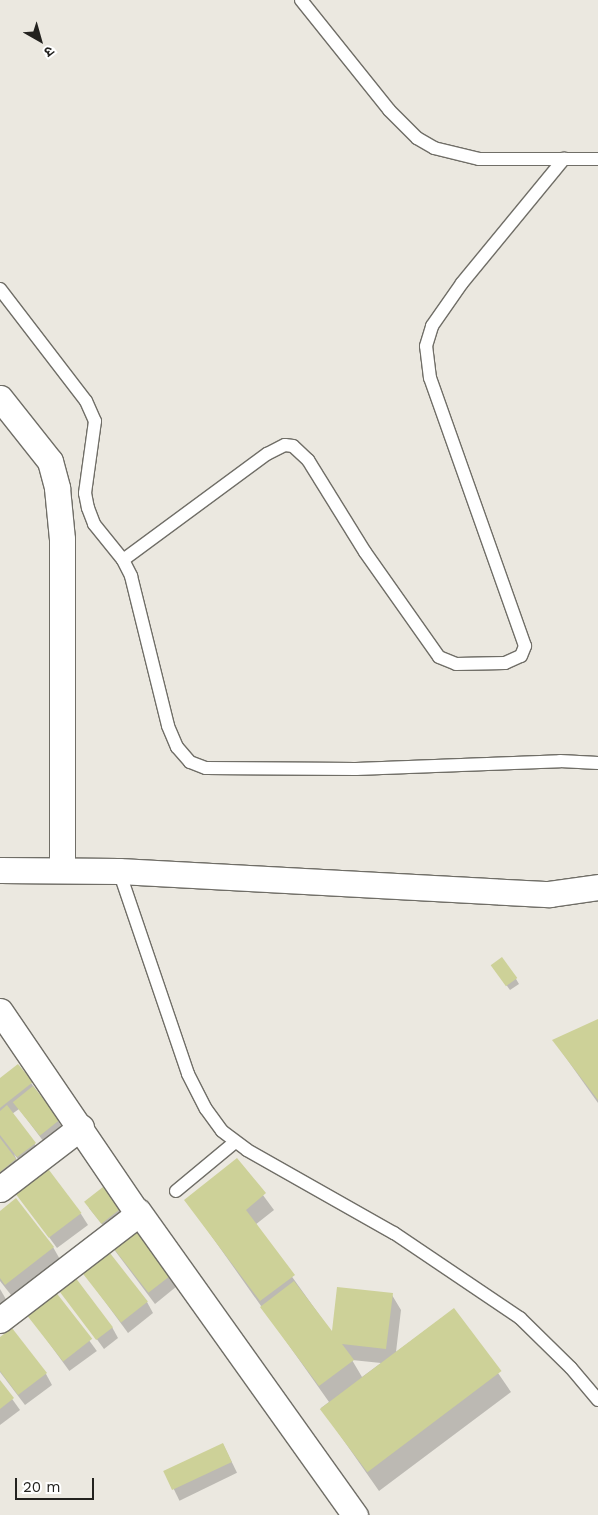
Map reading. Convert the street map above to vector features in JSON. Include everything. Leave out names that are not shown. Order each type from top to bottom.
[{"type":"street","points":[[0,398],[46,456],[57,488],[62,539],[62,870]]},
{"type":"street","points":[[0,870],[118,871],[550,894],[598,887]]},
{"type":"street","points":[[0,1011],[138,1211],[355,1515]]},
{"type":"street","points":[[0,1189],[80,1127]]},
{"type":"street","points":[[0,1320],[135,1218],[138,1211]]},
{"type":"lane","points":[[302,0],[390,110],[425,143],[454,154],[479,159],[598,159]]},
{"type":"lane","points":[[123,560],[267,454],[285,446],[293,446],[308,460],[365,552],[439,658],[456,664],[505,663],[521,656],[525,646],[430,378],[426,346],[432,326],[462,283],[564,159]]},
{"type":"lane","points":[[0,289],[90,410],[95,420],[95,435],[85,493],[88,508],[102,536],[123,560],[131,576],[172,736],[183,755],[197,766],[356,769],[560,760],[598,764]]},
{"type":"lane","points":[[118,871],[188,1074],[206,1109],[234,1142],[394,1233],[520,1318],[572,1368],[598,1400]]},
{"type":"lane","points":[[176,1191],[234,1142]]},
{"type":"building","points":[[502,957],[517,978],[506,986],[491,965]]},
{"type":"building","points":[[598,1019],[598,1100],[552,1040]]},
{"type":"building","points":[[18,1064],[33,1082],[0,1108],[0,1078]]},
{"type":"building","points":[[33,1086],[60,1119],[40,1136],[13,1102]]},
{"type":"building","points":[[7,1105],[36,1143],[17,1157],[0,1135],[0,1111]]},
{"type":"building","points":[[0,1138],[16,1159],[0,1172]]},
{"type":"building","points":[[237,1158],[266,1193],[246,1210],[295,1275],[260,1301],[184,1200]]},
{"type":"building","points":[[46,1166],[82,1213],[49,1238],[13,1191]]},
{"type":"building","points":[[103,1187],[120,1209],[101,1224],[84,1202]]},
{"type":"building","points":[[16,1198],[54,1247],[5,1285],[0,1278],[0,1211]]},
{"type":"building","points":[[138,1221],[177,1271],[148,1293],[110,1243]]},
{"type":"building","points":[[106,1248],[148,1302],[121,1323],[79,1269]]},
{"type":"building","points":[[72,1273],[113,1327],[96,1340],[55,1286]]},
{"type":"building","points":[[294,1281],[332,1331],[337,1287],[393,1293],[386,1349],[342,1344],[354,1360],[319,1386],[260,1307]]},
{"type":"building","points":[[51,1286],[92,1339],[63,1362],[22,1309]]},
{"type":"building","points":[[454,1308],[502,1371],[367,1472],[320,1409]]},
{"type":"building","points":[[12,1328],[47,1373],[18,1395],[0,1371],[0,1337]]},
{"type":"building","points":[[0,1380],[14,1398],[0,1409]]},
{"type":"building","points":[[223,1443],[232,1462],[172,1490],[163,1471]]}]
